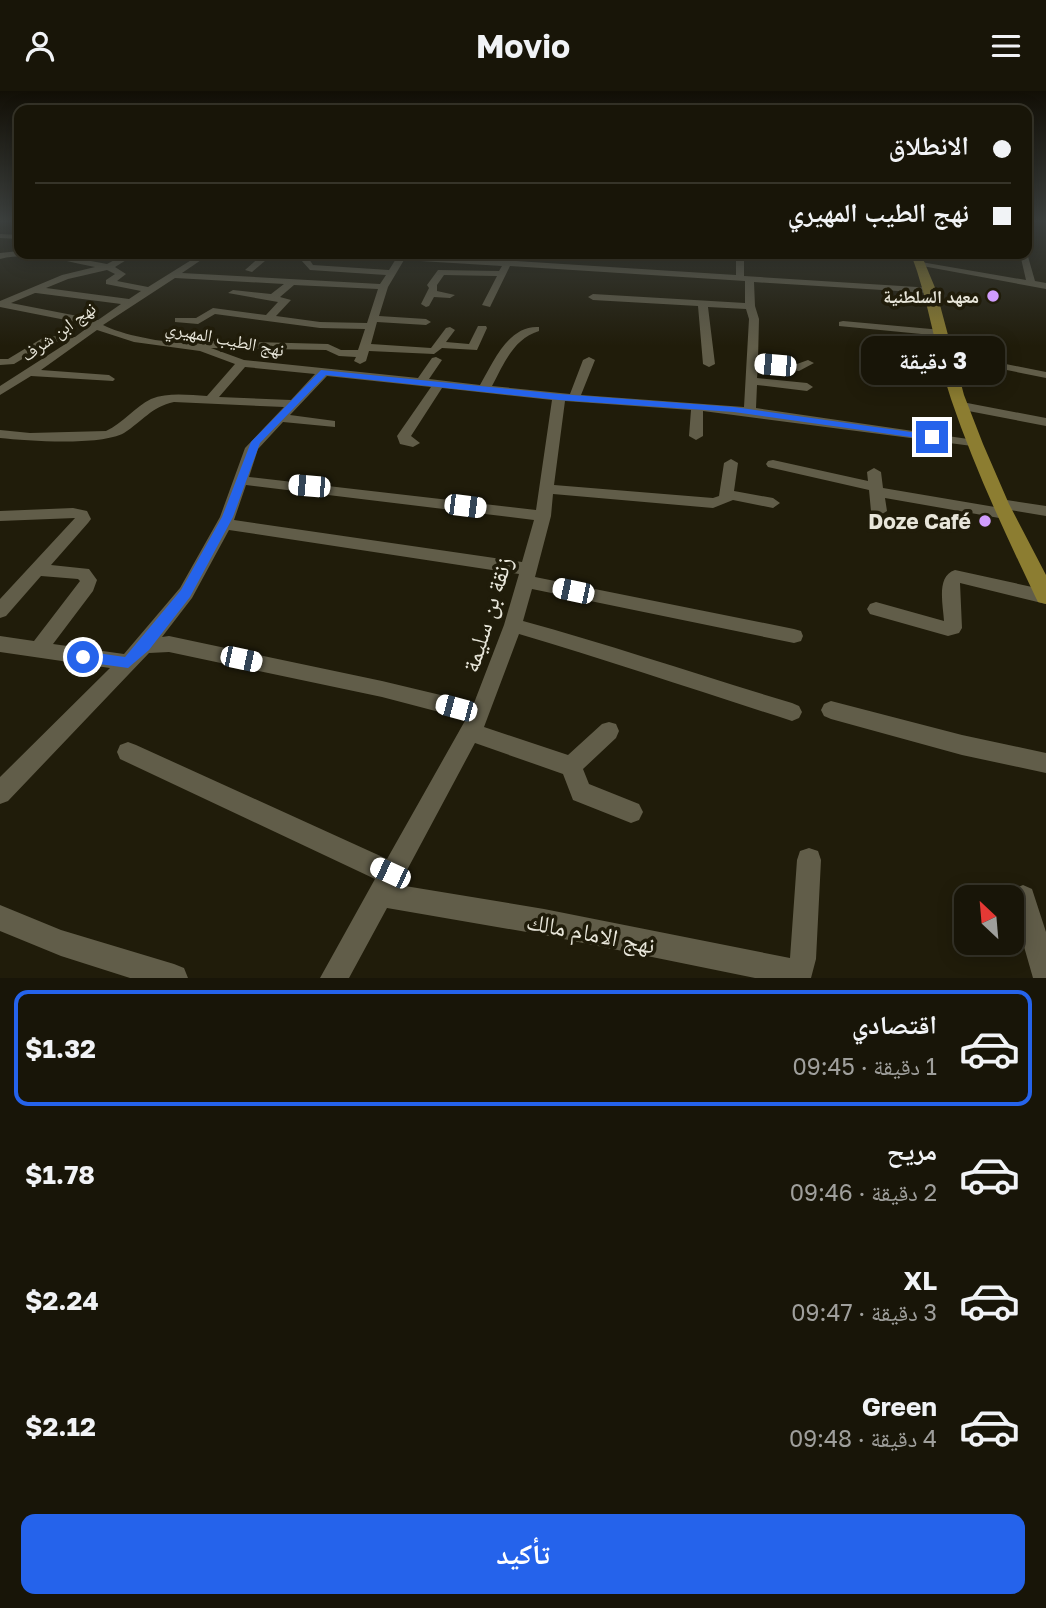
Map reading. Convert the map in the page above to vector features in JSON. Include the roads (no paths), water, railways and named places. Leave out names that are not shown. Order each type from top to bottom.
[{"type":"main road","points":[[920,262],[975,444],[1002,509],[1039,569],[1046,596]]},
{"type":"street","points":[[82,262],[108,267],[122,274],[109,282],[148,290]]},
{"type":"street","points":[[0,304],[65,277],[108,267],[117,262]]},
{"type":"street","name":"نهج ابن شرف","points":[[0,391],[31,373],[130,302],[192,262]]},
{"type":"street","points":[[237,267],[250,269],[258,262]]},
{"type":"street","points":[[306,262],[310,267],[391,273]]},
{"type":"street","points":[[356,375],[383,286],[397,262]]},
{"type":"street","points":[[500,262],[625,265],[745,277],[930,290]]},
{"type":"street","points":[[742,262],[754,319],[750,411]]},
{"type":"street","points":[[935,262],[1046,286]]},
{"type":"street","points":[[1026,262],[1031,283]]},
{"type":"street","points":[[487,305],[508,263]]},
{"type":"street","points":[[334,284],[344,270]]},
{"type":"street","points":[[450,291],[430,295],[443,271],[502,274]]},
{"type":"street","points":[[171,275],[383,286]]},
{"type":"street","points":[[233,293],[273,297],[292,282]]},
{"type":"street","points":[[34,289],[130,302]]},
{"type":"street","points":[[593,296],[750,306]]},
{"type":"street","points":[[270,317],[286,300],[271,299],[273,297]]},
{"type":"street","points":[[703,303],[709,364]]},
{"type":"street","name":"نهج الطيب المهيري","points":[[0,304],[98,325],[111,333],[148,342],[201,348],[242,362],[566,398],[750,411],[975,444]]},
{"type":"street","points":[[201,308],[320,324],[426,322]]},
{"type":"street","points":[[179,320],[198,321],[213,311]]},
{"type":"street","points":[[843,324],[942,333]]},
{"type":"street","points":[[440,345],[472,348],[482,328]]},
{"type":"street","points":[[484,389],[514,340],[523,332],[535,329]]},
{"type":"street","points":[[201,348],[211,344],[328,347],[339,353],[363,350],[434,351],[450,330]]},
{"type":"street","points":[[0,362],[10,362],[50,338],[78,341]]},
{"type":"street","points":[[946,355],[1046,375]]},
{"type":"street","points":[[421,382],[436,360]]},
{"type":"street","name":"زنقة بن سليمة","points":[[334,978],[475,723],[513,625],[527,575],[543,516],[566,398],[589,360]]},
{"type":"street","points":[[209,400],[242,362]]},
{"type":"street","points":[[751,363],[799,367],[808,363]]},
{"type":"street","points":[[0,793],[144,646],[186,593],[224,524],[256,442],[324,372]]},
{"type":"street","points":[[31,373],[109,379]]},
{"type":"street","points":[[751,381],[807,387]]},
{"type":"street","points":[[413,443],[405,441],[404,436],[439,384]]},
{"type":"street","points":[[0,434],[30,437],[108,435],[121,429],[155,402],[174,398],[294,404]]},
{"type":"street","points":[[696,436],[697,406]]},
{"type":"street","points":[[962,406],[1046,422]]},
{"type":"street","points":[[280,418],[330,424]]},
{"type":"street","points":[[547,489],[713,503],[726,499],[731,463]]},
{"type":"street","points":[[773,464],[817,472],[823,477],[876,484],[1002,509],[1046,511]]},
{"type":"street","points":[[240,480],[543,516]]},
{"type":"street","points":[[876,484],[879,511]]},
{"type":"street","points":[[727,494],[773,503]]},
{"type":"street","points":[[0,516],[73,513],[82,515],[83,519],[0,611]]},
{"type":"street","points":[[224,524],[527,575],[794,636]]},
{"type":"street","points":[[38,570],[83,573],[89,580],[87,587],[38,650]]},
{"type":"street","points":[[876,609],[948,629],[953,628],[951,581],[955,576],[1046,596]]},
{"type":"street","points":[[513,625],[636,660],[673,675],[792,712]]},
{"type":"street","points":[[0,644],[128,663]]},
{"type":"street","points":[[144,646],[169,644],[382,689],[475,723],[571,766],[581,793],[631,812]]},
{"type":"street","points":[[831,710],[962,745],[1046,763]]},
{"type":"street","points":[[571,766],[609,731]]},
{"type":"street","name":"نهج الامام مالك","points":[[128,752],[384,884],[544,922],[797,976]]},
{"type":"street","points":[[797,976],[803,959],[809,860]]},
{"type":"street","points":[[1024,901],[1046,976]]},
{"type":"street","points":[[0,918],[61,943],[174,978]]},
{"type":"place","name":"معهد السلطنية","points":[[993,296]]},
{"type":"place","name":"Doze Café","points":[[985,521]]}]
